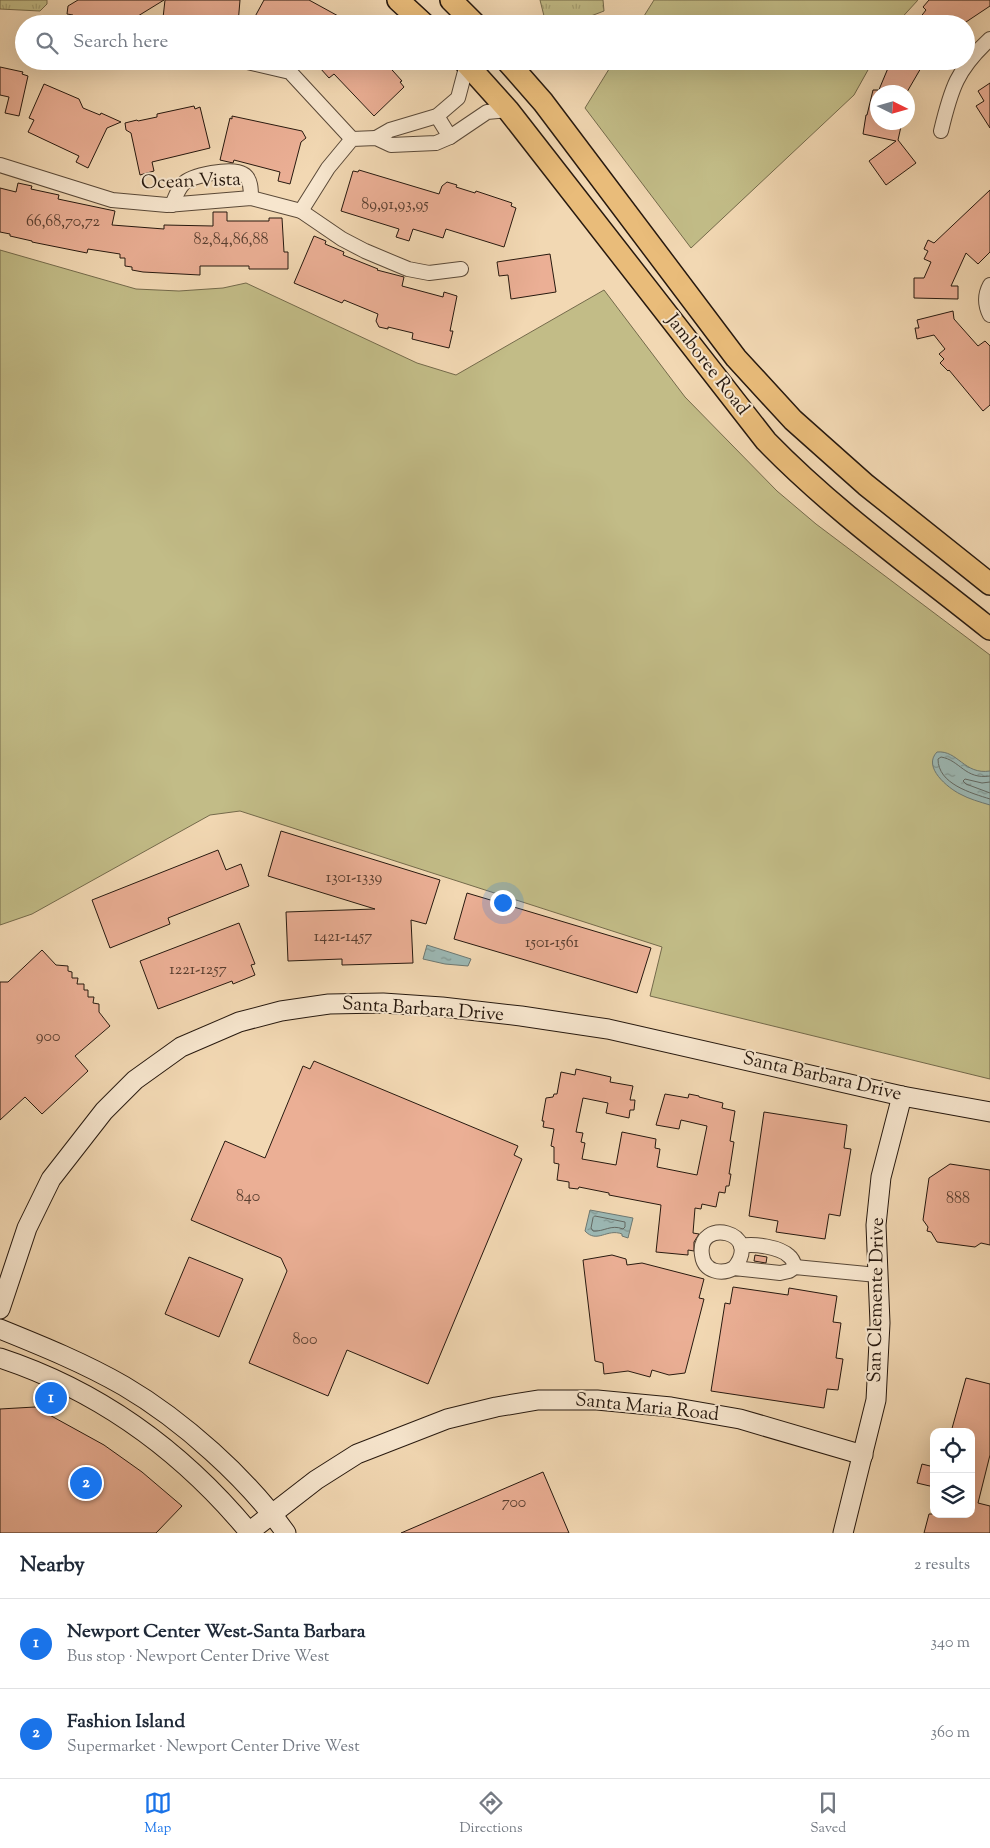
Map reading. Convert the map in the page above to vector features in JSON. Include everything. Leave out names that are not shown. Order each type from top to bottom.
[{"type":"main road","points":[[398,0],[414,15]]},
{"type":"main road","points":[[451,0],[466,15]]},
{"type":"main road","name":"Jamboree Road","points":[[472,70],[508,110],[766,441],[794,470],[823,495],[990,629]]},
{"type":"main road","name":"Jamboree Road","points":[[515,70],[543,102],[736,358],[793,420],[866,485],[990,584]]},
{"type":"main road","name":"Santa Barbara Drive","points":[[0,1309],[27,1228],[51,1179],[104,1111],[135,1080],[181,1047],[239,1022],[281,1011],[329,1004],[383,1003],[521,1016],[608,1029],[902,1096],[990,1112]]},
{"type":"main road","name":"San Clemente Drive","points":[[843,1533],[876,1400],[880,1323],[876,1224],[881,1176],[902,1096]]},
{"type":"main road","points":[[0,1329],[79,1362],[125,1387],[179,1424],[225,1464],[273,1515],[286,1533]]},
{"type":"main road","points":[[0,1358],[55,1379],[101,1403],[158,1442],[188,1466],[250,1532]]},
{"type":"main road","name":"Santa Maria Road","points":[[250,1532],[316,1480],[357,1454],[446,1419],[496,1407],[538,1400],[597,1400],[671,1407],[740,1418],[863,1455]]},
{"type":"street","points":[[975,52],[990,39]]},
{"type":"street","points":[[281,70],[290,72],[352,139]]},
{"type":"street","points":[[301,211],[328,168],[352,139],[376,138],[390,130],[436,116],[458,98],[463,70]]},
{"type":"street","points":[[941,131],[956,78],[962,70]]},
{"type":"street","points":[[376,138],[391,145],[436,143],[450,137],[487,112],[508,110]]},
{"type":"street","points":[[436,116],[450,137]]},
{"type":"street","name":"Ocean Vista","points":[[0,165],[112,200],[149,205],[172,205],[251,198],[301,211],[342,239],[408,269],[429,273],[461,268]]},
{"type":"street","points":[[172,205],[181,185],[195,176],[234,171],[243,174],[247,178],[250,185],[251,198]]},
{"type":"street","points":[[990,285],[985,305],[990,316]]},
{"type":"street","points":[[716,1232],[723,1232],[731,1234],[737,1239],[741,1246],[742,1254],[740,1261],[734,1268],[728,1272],[720,1272],[712,1270],[706,1265],[702,1258],[701,1250],[708,1236],[716,1232]]},
{"type":"street","points":[[741,1246],[756,1245],[779,1250],[788,1254],[795,1267]]},
{"type":"street","points":[[734,1268],[780,1273],[789,1272],[795,1267],[878,1276]]},
{"type":"green space","points":[[0,0],[47,0],[47,4],[40,11],[0,9]]},
{"type":"green space","points":[[540,0],[603,0],[604,11],[594,15],[544,15]]},
{"type":"green space","points":[[654,0],[918,0],[904,15],[645,15]]},
{"type":"green space","points":[[608,70],[868,70],[854,95],[691,248],[585,108]]},
{"type":"green space","points":[[0,250],[136,289],[179,291],[223,288],[246,283],[417,363],[456,375],[604,290],[685,397],[777,491],[816,524],[990,655],[990,1079],[650,996],[662,947],[240,811],[210,815],[32,914],[0,925]]},
{"type":"water","points":[[937,752],[944,752],[974,769],[990,771],[990,805],[963,796],[943,782],[933,764],[933,758]]},
{"type":"water","points":[[427,945],[471,959],[468,966],[445,964],[423,959]]},
{"type":"water","points":[[590,1210],[633,1218],[628,1238],[617,1233],[598,1236],[589,1235],[585,1231]]},
{"type":"building","points":[[78,0],[164,0],[140,15],[73,15],[67,14],[68,6]]},
{"type":"building","points":[[165,0],[240,0],[239,15],[163,15]]},
{"type":"building","points":[[264,0],[309,0],[336,15],[256,15]]},
{"type":"building","points":[[929,0],[990,0],[990,6],[975,16],[922,15],[926,10],[923,7]]},
{"type":"building","points":[[0,67],[23,72],[22,74],[28,76],[19,116],[5,113],[9,97],[0,95]]},
{"type":"building","points":[[322,70],[392,70],[402,81],[400,82],[404,87],[374,116],[334,74],[329,78]]},
{"type":"building","points":[[887,70],[920,70],[911,85],[881,85]]},
{"type":"building","points":[[990,83],[990,128],[976,106],[984,101],[978,91]]},
{"type":"building","points":[[44,84],[79,99],[83,108],[100,115],[101,113],[121,122],[107,128],[88,168],[76,162],[79,156],[28,132],[34,120],[29,118]]},
{"type":"building","points":[[870,102],[870,130],[900,130],[898,140],[916,163],[886,185],[869,161],[896,141],[863,134]]},
{"type":"building","points":[[194,106],[195,109],[200,107],[210,148],[152,162],[154,171],[140,175],[131,133],[126,130],[125,123],[157,117],[157,114]]},
{"type":"building","points":[[232,116],[302,131],[306,138],[301,142],[290,184],[278,181],[280,172],[234,160],[233,163],[220,160]]},
{"type":"building","points":[[359,170],[439,194],[442,186],[447,182],[457,185],[456,187],[475,193],[476,191],[512,203],[511,206],[516,208],[504,247],[446,229],[443,238],[413,229],[409,241],[396,237],[399,229],[341,211],[353,171],[358,172]]},
{"type":"building","points":[[18,183],[32,186],[31,189],[59,195],[58,199],[115,211],[112,225],[164,229],[164,225],[213,226],[213,212],[227,212],[227,221],[269,221],[269,218],[282,218],[284,252],[288,252],[288,269],[249,269],[249,266],[200,266],[200,275],[143,272],[132,270],[132,267],[125,266],[125,258],[120,258],[120,254],[88,249],[87,253],[10,236],[10,234],[0,232],[0,188],[16,192]]},
{"type":"building","points":[[990,190],[990,252],[978,264],[966,253],[951,286],[958,286],[958,299],[914,298],[914,278],[924,278],[931,262],[924,259],[928,251],[924,249],[928,240],[934,243]]},
{"type":"building","points":[[314,236],[326,241],[325,244],[344,252],[343,255],[377,270],[404,277],[402,286],[443,297],[444,292],[457,296],[450,331],[453,331],[449,348],[412,339],[413,333],[388,327],[388,329],[379,327],[376,321],[378,314],[344,300],[342,303],[294,283]]},
{"type":"building","points":[[550,254],[556,292],[511,299],[508,275],[499,276],[497,262]]},
{"type":"building","points":[[953,311],[954,319],[978,346],[985,341],[990,346],[990,405],[983,411],[949,370],[940,363],[944,359],[939,354],[945,349],[934,335],[917,339],[915,328],[919,328],[917,320]]},
{"type":"building","points":[[281,831],[440,880],[426,924],[411,920],[413,963],[342,965],[342,959],[288,961],[286,912],[375,909],[268,876]]},
{"type":"building","points":[[218,850],[226,870],[241,864],[249,886],[168,918],[170,924],[110,948],[92,900]]},
{"type":"building","points":[[467,893],[651,948],[637,993],[454,939]]},
{"type":"building","points":[[239,923],[255,964],[251,965],[255,975],[233,984],[232,981],[158,1009],[140,961]]},
{"type":"building","points":[[42,950],[56,965],[68,966],[68,971],[72,972],[72,978],[78,978],[77,984],[84,984],[84,990],[88,990],[88,997],[94,997],[93,1003],[99,1004],[99,1012],[110,1026],[75,1056],[88,1071],[42,1114],[25,1097],[0,1120],[0,982],[8,982]]},
{"type":"building","points":[[314,1061],[518,1146],[514,1155],[522,1159],[428,1384],[347,1350],[328,1396],[249,1363],[287,1271],[281,1258],[191,1220],[225,1141],[265,1158],[303,1066],[310,1069]]},
{"type":"building","points":[[576,1069],[611,1077],[610,1082],[633,1086],[630,1100],[635,1100],[634,1110],[630,1110],[629,1118],[606,1113],[608,1103],[583,1098],[576,1132],[583,1133],[581,1142],[585,1143],[582,1159],[616,1165],[622,1132],[656,1139],[655,1148],[660,1149],[657,1167],[697,1175],[707,1126],[681,1120],[679,1129],[656,1125],[665,1094],[688,1098],[689,1094],[699,1096],[723,1103],[722,1108],[735,1111],[730,1141],[734,1142],[729,1186],[726,1186],[725,1193],[719,1192],[716,1207],[702,1204],[701,1209],[695,1208],[693,1233],[699,1234],[694,1242],[694,1251],[688,1250],[688,1255],[656,1252],[661,1205],[579,1187],[578,1189],[569,1188],[569,1182],[557,1180],[559,1164],[554,1163],[554,1147],[551,1146],[554,1129],[543,1127],[544,1121],[542,1121],[546,1098],[557,1094],[561,1072],[575,1075]]},
{"type":"building","points":[[764,1112],[847,1125],[844,1148],[851,1149],[840,1216],[829,1214],[825,1239],[776,1232],[778,1221],[749,1216]]},
{"type":"building","points":[[950,1164],[990,1170],[990,1245],[981,1243],[975,1247],[937,1242],[931,1232],[927,1231],[928,1227],[923,1220],[929,1178]]},
{"type":"building","points":[[612,1255],[626,1259],[627,1265],[642,1263],[704,1279],[699,1298],[704,1299],[685,1373],[669,1375],[652,1370],[650,1377],[628,1371],[604,1374],[603,1363],[595,1361],[583,1260]]},
{"type":"building","points":[[755,1255],[767,1257],[766,1263],[754,1261]]},
{"type":"building","points":[[189,1257],[243,1279],[219,1337],[165,1314]]},
{"type":"building","points":[[733,1287],[788,1295],[789,1288],[837,1296],[833,1322],[841,1323],[836,1358],[843,1359],[838,1390],[827,1389],[824,1408],[711,1391],[725,1303],[730,1304]]},
{"type":"building","points":[[966,1378],[990,1384],[990,1455],[978,1503],[990,1506],[990,1533],[924,1533],[929,1514],[930,1518],[975,1518],[975,1428],[952,1428]]},
{"type":"building","points":[[35,1407],[104,1445],[142,1472],[182,1506],[156,1533],[0,1533],[0,1409]]},
{"type":"building","points":[[922,1464],[930,1466],[930,1486],[917,1483]]},
{"type":"building","points":[[543,1472],[569,1533],[401,1533]]},
{"type":"place","name":"Newport Center West-Santa Barbara","points":[[51,1398]]},
{"type":"place","name":"Fashion Island","points":[[86,1483]]}]
